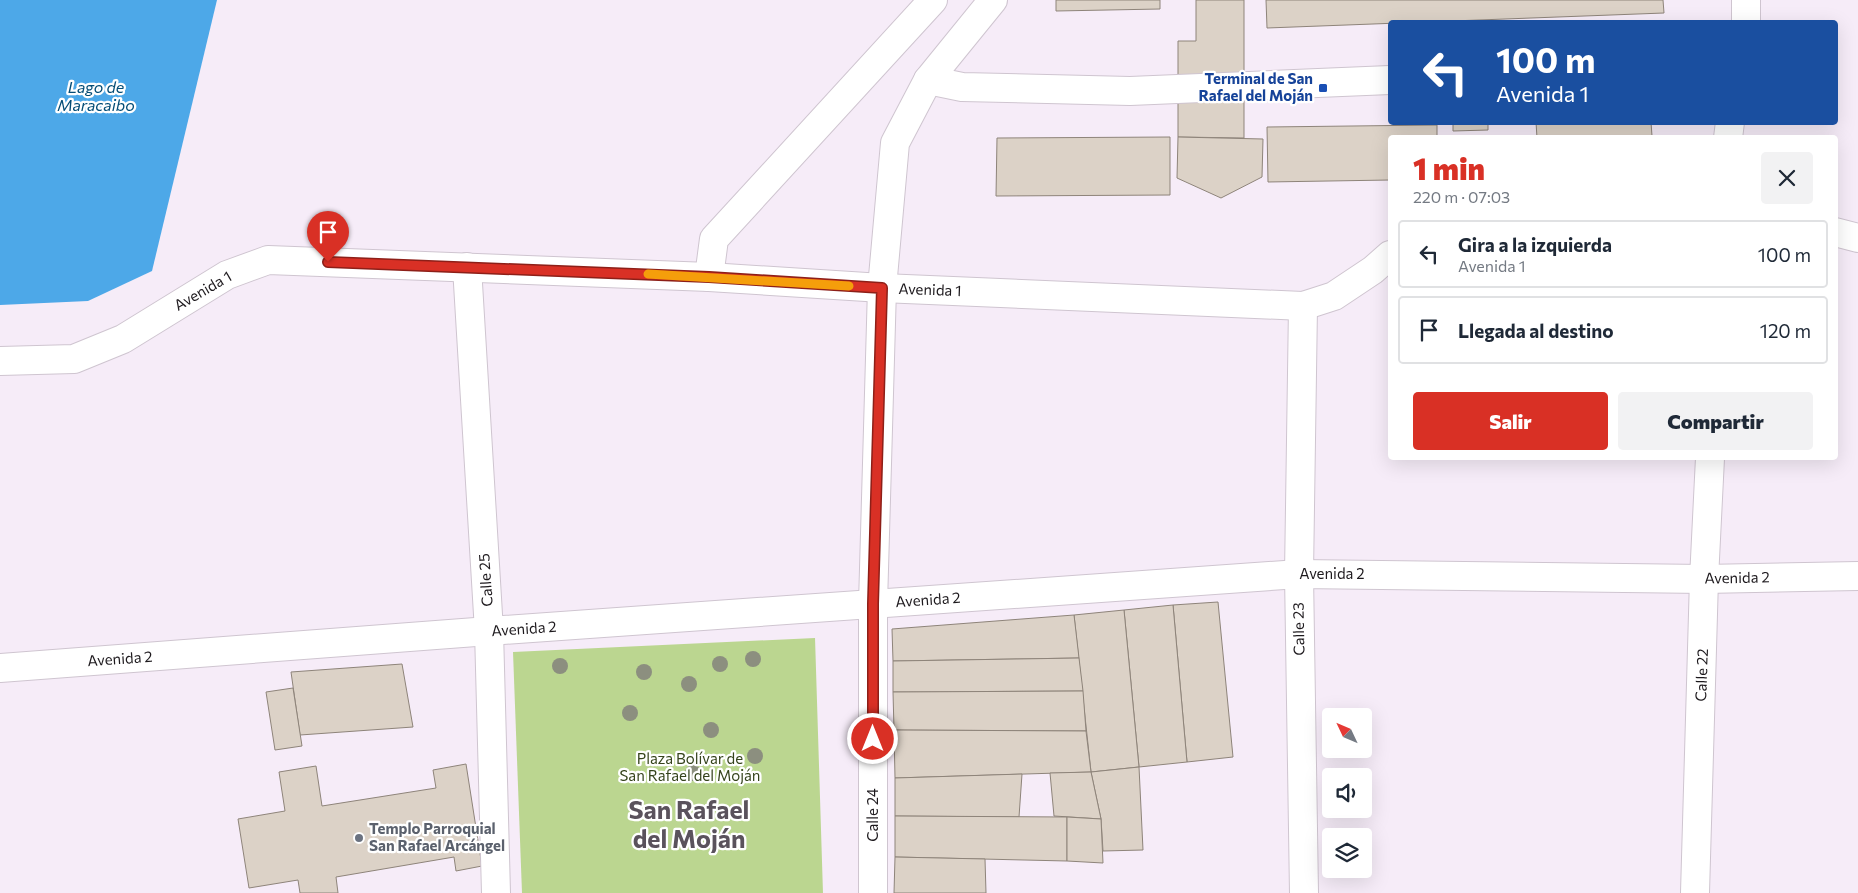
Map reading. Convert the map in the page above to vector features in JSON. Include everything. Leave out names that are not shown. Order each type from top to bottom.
[{"type":"street","points":[[709,277],[714,239],[933,0]]},
{"type":"street","name":"Calle 24","points":[[873,893],[873,604],[882,288],[895,143],[928,80],[993,0]]},
{"type":"street","points":[[1746,0],[1746,20]]},
{"type":"street","points":[[928,80],[962,87],[1130,91],[1388,80]]},
{"type":"street","points":[[1838,233],[1858,238]]},
{"type":"street","name":"Avenida 1","points":[[0,361],[74,359],[123,339],[227,275],[268,260],[709,277],[882,288],[1303,306],[1334,296],[1388,258]]},
{"type":"street","name":"Calle 25","points":[[467,267],[489,631],[496,893]]},
{"type":"street","name":"Calle 23","points":[[1303,306],[1298,574],[1304,893]]},
{"type":"street","name":"Calle 22","points":[[1695,893],[1704,579],[1710,460]]},
{"type":"street","name":"Avenida 2","points":[[0,668],[489,631],[1298,574],[1704,579],[1858,576]]},
{"type":"green space","name":"Plaza Bolívar de San Rafael del Moján","points":[[815,638],[823,893],[522,893],[513,652]]},
{"type":"water","name":"Lago de Maracaibo","points":[[0,0],[217,0],[152,271],[88,301],[0,305]]},
{"type":"building","points":[[1056,0],[1160,0],[1160,9],[1056,11]]},
{"type":"building","points":[[1196,0],[1244,0],[1244,138],[1178,137],[1178,41],[1196,41]]},
{"type":"building","points":[[1266,0],[1663,0],[1664,13],[1479,20],[1388,20],[1388,23],[1267,28]]},
{"type":"building","points":[[1437,125],[1437,135],[1388,135],[1388,180],[1268,182],[1267,127]]},
{"type":"building","points":[[1453,125],[1488,125],[1488,130],[1453,131]]},
{"type":"building","points":[[1536,125],[1651,125],[1652,135],[1537,135]]},
{"type":"building","points":[[1170,137],[1170,195],[996,196],[997,138]]},
{"type":"building","points":[[1178,137],[1263,139],[1262,177],[1221,198],[1177,178]]},
{"type":"building","points":[[1218,602],[1233,757],[1187,762],[1173,605]]},
{"type":"building","points":[[1173,605],[1187,762],[1139,767],[1124,610]]},
{"type":"building","points":[[1124,610],[1139,767],[1091,772],[1074,615]]},
{"type":"building","points":[[1074,615],[1079,658],[893,661],[892,629]]},
{"type":"building","points":[[1079,658],[1083,691],[893,692],[893,661]]},
{"type":"building","points":[[402,664],[413,727],[300,735],[291,672]]},
{"type":"building","points":[[293,688],[302,746],[275,750],[266,692]]},
{"type":"building","points":[[1083,691],[1086,731],[894,730],[893,692]]},
{"type":"building","points":[[894,730],[1086,731],[1091,772],[895,778]]},
{"type":"building","name":"Templo Parroquial San Rafael Arcángel","points":[[466,764],[482,866],[456,871],[454,857],[336,877],[338,893],[300,893],[298,880],[249,888],[238,819],[285,811],[279,772],[316,766],[322,806],[436,788],[433,770]]},
{"type":"building","points":[[1139,767],[1143,850],[1103,851],[1101,819],[1091,772]]},
{"type":"building","points":[[1091,772],[1101,819],[1054,816],[1050,773]]},
{"type":"building","points":[[1022,774],[1019,817],[895,816],[895,778]]},
{"type":"building","points":[[895,816],[1067,817],[1067,861],[895,857]]},
{"type":"building","points":[[1067,817],[1101,819],[1103,863],[1067,861]]},
{"type":"building","points":[[895,857],[985,859],[986,893],[894,893]]},
{"type":"slow traffic","points":[[648,274],[849,286]]},
{"type":"place","name":"Terminal de San Rafael del Moján","points":[[1323,88]]},
{"type":"place","name":"Templo Parroquial San Rafael Arcángel","points":[[359,838]]},
{"type":"district","name":"San Rafael del Moján","points":[[689,824]]},
{"type":"route","points":[[328,262],[709,277],[882,288],[873,604],[873,739]]}]
